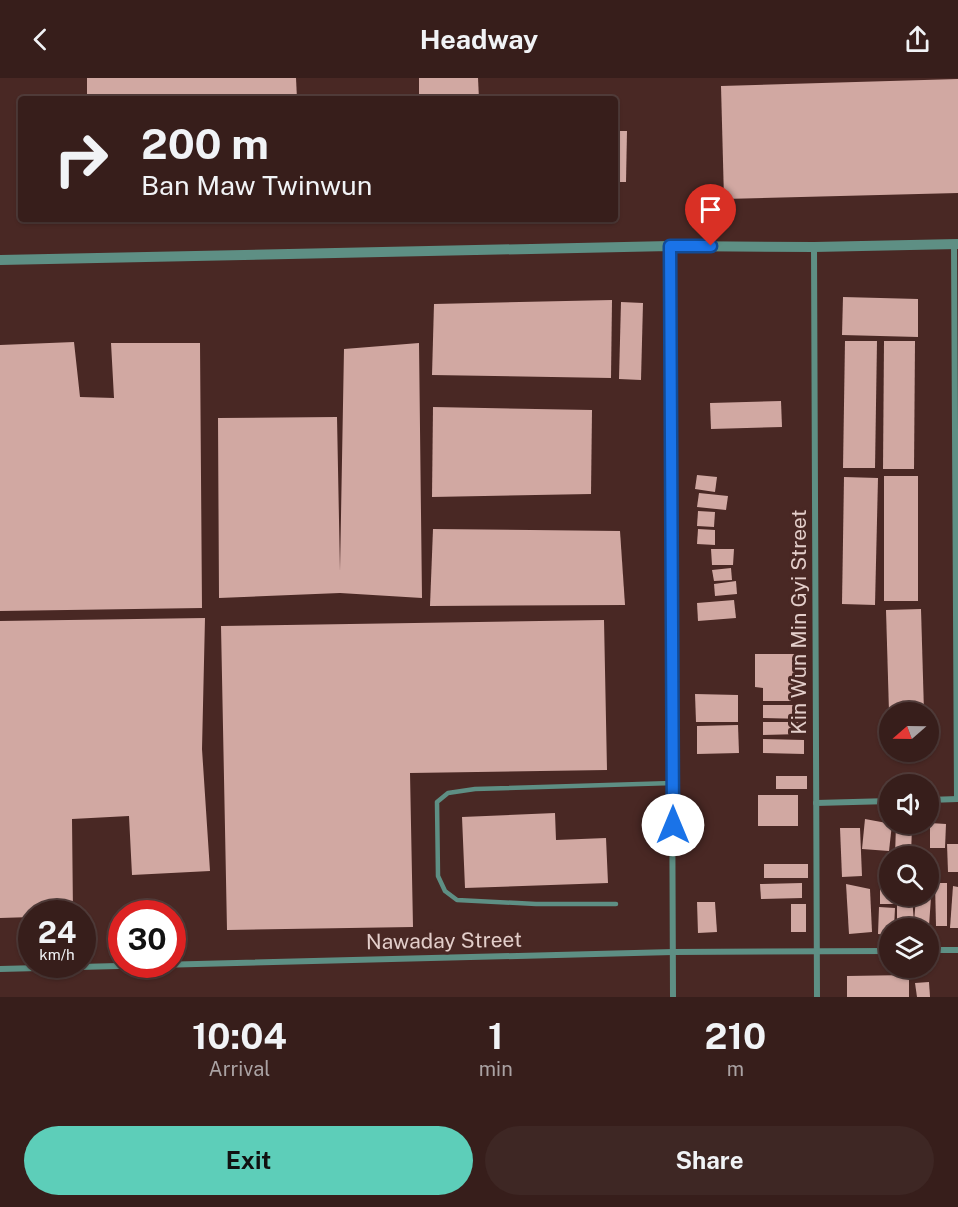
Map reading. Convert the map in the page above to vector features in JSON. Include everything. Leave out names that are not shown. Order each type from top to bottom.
[{"type":"street","points":[[0,260],[670,246],[814,248],[956,244],[958,799],[939,800]]},
{"type":"street","points":[[670,246],[674,997]]},
{"type":"street","name":"Kin Wun Min Gyi Street","points":[[814,248],[817,997]]},
{"type":"street","points":[[816,803],[879,801]]},
{"type":"street","points":[[939,950],[958,950]]},
{"type":"street","name":"Nawaday Street","points":[[0,969],[674,952],[879,951]]},
{"type":"lane","points":[[616,904],[536,904],[457,900],[445,891],[438,876],[437,802],[448,793],[476,789],[673,783]]},
{"type":"building","points":[[87,78],[296,78],[297,96],[87,96]]},
{"type":"building","points":[[419,78],[478,78],[479,96],[419,96]]},
{"type":"building","points":[[958,79],[958,193],[724,199],[721,86]]},
{"type":"building","points":[[618,131],[627,131],[626,182],[618,182]]},
{"type":"building","points":[[843,297],[918,299],[918,337],[842,335]]},
{"type":"building","points":[[612,300],[611,378],[432,375],[434,304]]},
{"type":"building","points":[[621,302],[643,303],[641,380],[619,379]]},
{"type":"building","points":[[845,341],[877,341],[875,468],[843,468]]},
{"type":"building","points":[[884,341],[915,341],[914,469],[883,469]]},
{"type":"building","points":[[74,342],[80,397],[114,398],[111,343],[200,343],[202,608],[0,611],[0,345]]},
{"type":"building","points":[[419,343],[422,598],[340,593],[219,598],[218,418],[337,417],[340,571],[344,349]]},
{"type":"building","points":[[781,401],[782,427],[711,429],[710,403]]},
{"type":"building","points":[[433,407],[592,410],[591,494],[432,497]]},
{"type":"building","points":[[697,475],[717,477],[715,492],[695,489]]},
{"type":"building","points":[[884,476],[918,476],[918,601],[884,601]]},
{"type":"building","points":[[844,477],[878,478],[875,605],[842,604]]},
{"type":"building","points":[[699,493],[728,496],[726,510],[697,507]]},
{"type":"building","points":[[698,511],[715,512],[714,527],[697,526]]},
{"type":"building","points":[[433,529],[620,531],[625,605],[430,606]]},
{"type":"building","points":[[698,529],[715,530],[715,545],[697,544]]},
{"type":"building","points":[[711,549],[734,549],[733,565],[712,565]]},
{"type":"building","points":[[731,568],[732,580],[714,581],[712,570]]},
{"type":"building","points":[[736,581],[737,594],[715,596],[714,584]]},
{"type":"building","points":[[734,600],[736,618],[698,621],[697,603]]},
{"type":"building","points":[[921,609],[924,702],[889,702],[886,610]]},
{"type":"building","points":[[205,618],[202,749],[210,871],[132,875],[129,816],[72,819],[73,900],[18,900],[18,917],[0,918],[0,621]]},
{"type":"building","points":[[604,620],[607,770],[410,773],[413,927],[227,930],[221,626]]},
{"type":"building","points":[[755,654],[799,654],[800,687],[792,687],[791,701],[763,701],[763,688],[755,687]]},
{"type":"building","points":[[695,694],[738,695],[738,722],[696,722]]},
{"type":"building","points":[[763,705],[803,705],[803,719],[763,718]]},
{"type":"building","points":[[763,722],[801,722],[801,734],[763,735]]},
{"type":"building","points":[[738,725],[739,753],[697,754],[697,726]]},
{"type":"building","points":[[763,739],[804,740],[804,754],[763,753]]},
{"type":"building","points":[[776,776],[807,776],[807,789],[776,789]]},
{"type":"building","points":[[758,795],[798,795],[798,826],[758,826]]},
{"type":"building","points":[[555,813],[556,840],[606,838],[608,883],[465,888],[462,817]]},
{"type":"building","points":[[865,819],[879,822],[879,834],[891,834],[890,846],[879,846],[879,850],[862,849]]},
{"type":"building","points":[[939,824],[946,824],[945,848],[930,846],[930,834],[939,834]]},
{"type":"building","points":[[840,828],[860,828],[862,876],[842,877]]},
{"type":"building","points":[[896,834],[912,834],[911,846],[895,846]]},
{"type":"building","points":[[947,844],[958,844],[958,872],[948,872]]},
{"type":"building","points":[[764,864],[808,864],[808,878],[764,878]]},
{"type":"building","points":[[802,883],[802,898],[761,899],[760,884]]},
{"type":"building","points":[[939,883],[947,883],[947,926],[939,926],[939,918],[936,918],[936,906],[939,906]]},
{"type":"building","points":[[846,884],[870,889],[872,932],[849,934]]},
{"type":"building","points":[[953,886],[958,887],[958,928],[950,928]]},
{"type":"building","points":[[697,902],[715,902],[717,932],[698,933]]},
{"type":"building","points":[[791,904],[806,904],[806,932],[791,932]]},
{"type":"building","points":[[897,906],[913,906],[914,918],[897,918]]},
{"type":"building","points":[[915,906],[930,906],[930,918],[914,918]]},
{"type":"building","points":[[879,907],[895,908],[894,918],[879,918],[878,934]]},
{"type":"building","points":[[847,976],[909,978],[909,997],[847,997]]},
{"type":"building","points":[[929,982],[930,997],[917,997],[915,983]]},
{"type":"route","points":[[673,825],[670,246],[711,246]]}]
